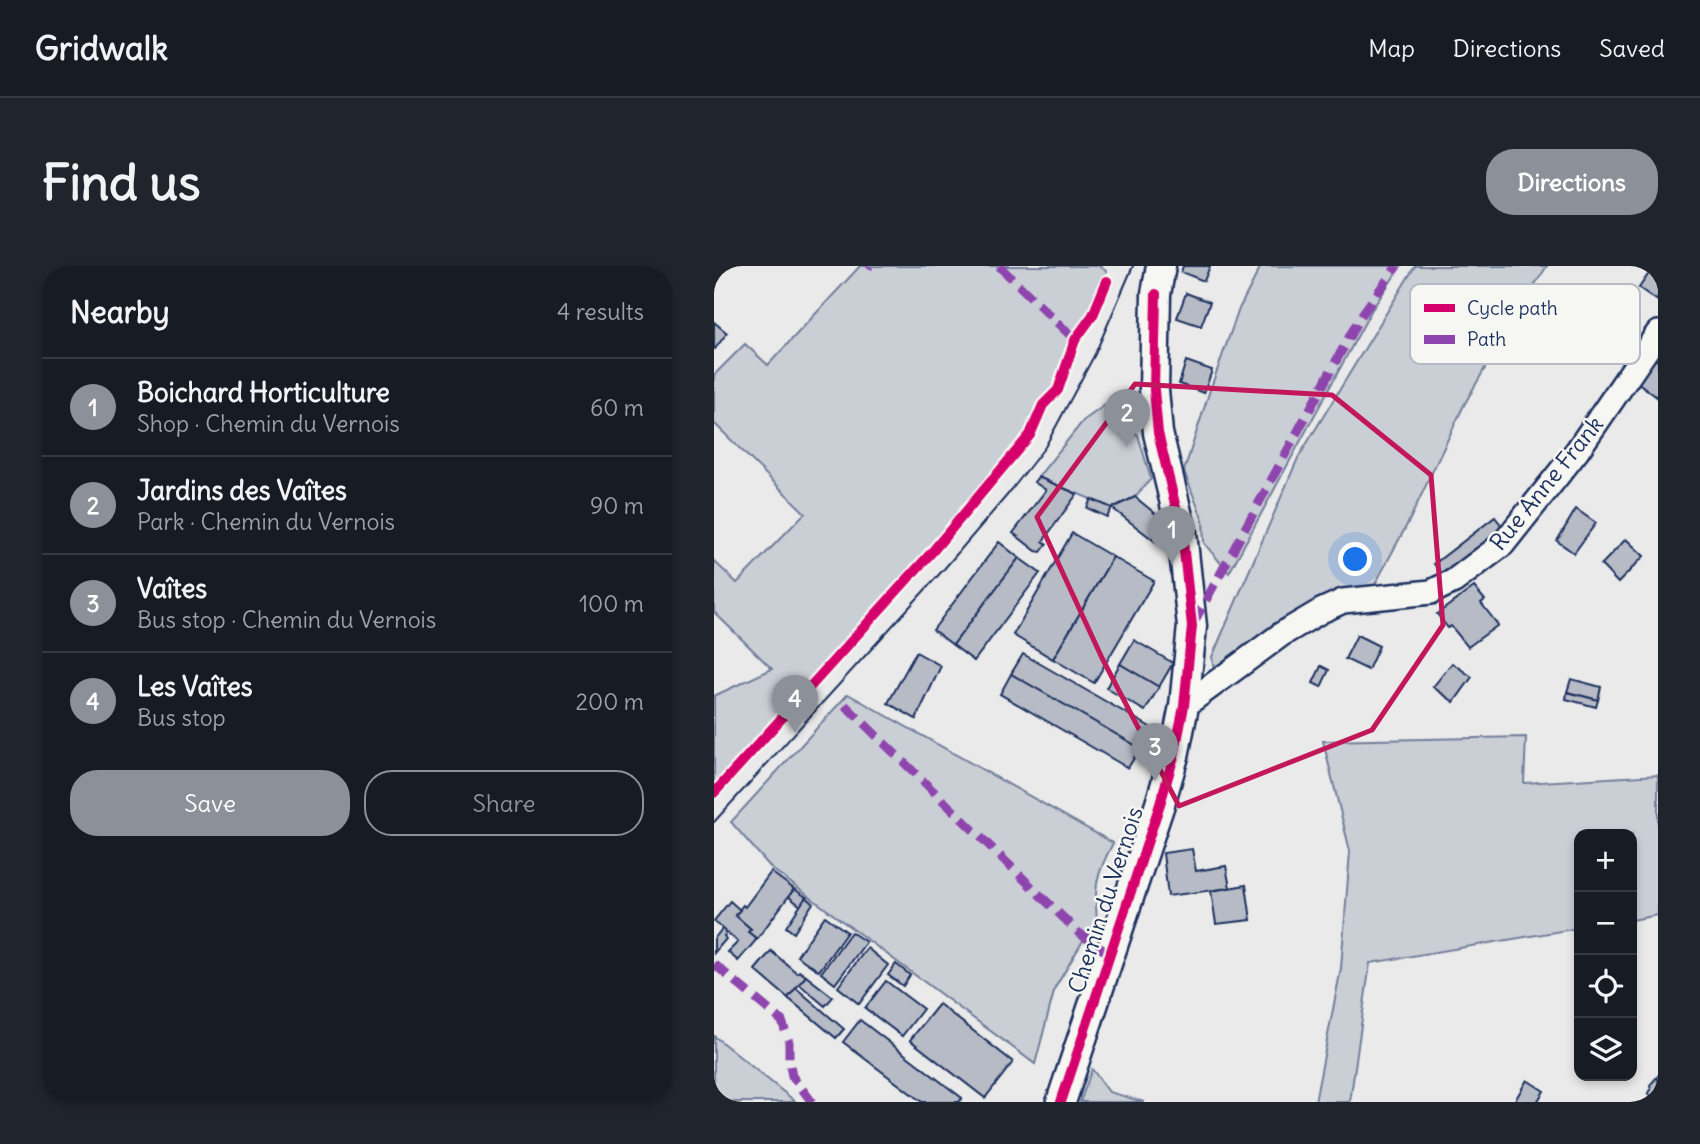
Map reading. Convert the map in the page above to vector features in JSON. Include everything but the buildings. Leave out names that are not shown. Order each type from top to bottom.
[{"type":"street","name":"Chemin du Vernois","points":[[1061,1102],[1160,804],[1174,756],[1184,706],[1192,626],[1182,533],[1158,433],[1154,390],[1156,294],[1161,266]]},
{"type":"street","name":"Rue Anne Frank","points":[[1640,358],[1658,332]]},
{"type":"street","name":"Rue Anne Frank","points":[[1184,706],[1282,634],[1321,611],[1343,601],[1431,592],[1454,581],[1503,544],[1577,451],[1636,364]]},
{"type":"highlighted area","points":[[1135,384],[1332,395],[1431,475],[1443,625],[1372,730],[1179,806],[1102,658],[1037,517]]},
{"type":"shaded area","points":[[860,266],[1100,266],[1107,272],[1030,435],[932,552],[714,793],[714,696],[772,669],[714,612],[714,561],[737,583],[805,513],[714,423],[714,375],[745,344],[768,365]]},
{"type":"shaded area","points":[[1261,266],[1401,266],[1371,311],[1229,573],[1204,543],[1203,521],[1184,471],[1239,309]]},
{"type":"shaded area","points":[[1415,266],[1547,266],[1535,284],[1410,284],[1410,364],[1487,364],[1464,405],[1409,521],[1372,590],[1215,678],[1212,657],[1298,458]]},
{"type":"shaded area","points":[[1105,405],[1138,435],[1151,479],[1135,497],[1112,508],[1038,477],[1083,421]]},
{"type":"shaded area","points":[[848,694],[1113,843],[1098,881],[1097,922],[1055,988],[1035,1064],[772,869],[731,822]]},
{"type":"shaded area","points":[[1526,737],[1524,783],[1658,775],[1658,915],[1637,919],[1637,829],[1574,829],[1574,929],[1370,963],[1350,1102],[1315,1102],[1341,968],[1350,851],[1323,741]]},
{"type":"shaded area","points":[[714,1036],[796,1102],[714,1102]]},
{"type":"shaded area","points":[[1092,1069],[1109,1092],[1144,1102],[1080,1102]]},
{"type":"tram line","points":[[714,822],[944,569],[1045,447],[1095,354],[1133,266]]},
{"type":"marked path","points":[[999,266],[1075,340]]},
{"type":"marked path","points":[[1193,624],[1360,317],[1397,266]]},
{"type":"marked path","points":[[845,705],[1079,933],[1109,954]]},
{"type":"marked path","points":[[714,964],[782,1021],[789,1042],[792,1076],[812,1102]]},
{"type":"cycle path","points":[[714,793],[932,552],[1030,435],[1043,405],[1058,390],[1075,340],[1093,315],[1107,281]]},
{"type":"cycle path","points":[[1061,1102],[1160,804],[1174,756],[1184,706],[1192,626],[1182,533],[1158,433],[1154,390],[1156,294]]},
{"type":"place","name":"Jardins des Vaîtes","points":[[1127,447]]},
{"type":"place","name":"Boichard Horticulture","points":[[1172,564]]},
{"type":"place","name":"Les Vaîtes","points":[[795,733]]},
{"type":"place","name":"Vaîtes","points":[[1155,781]]}]
